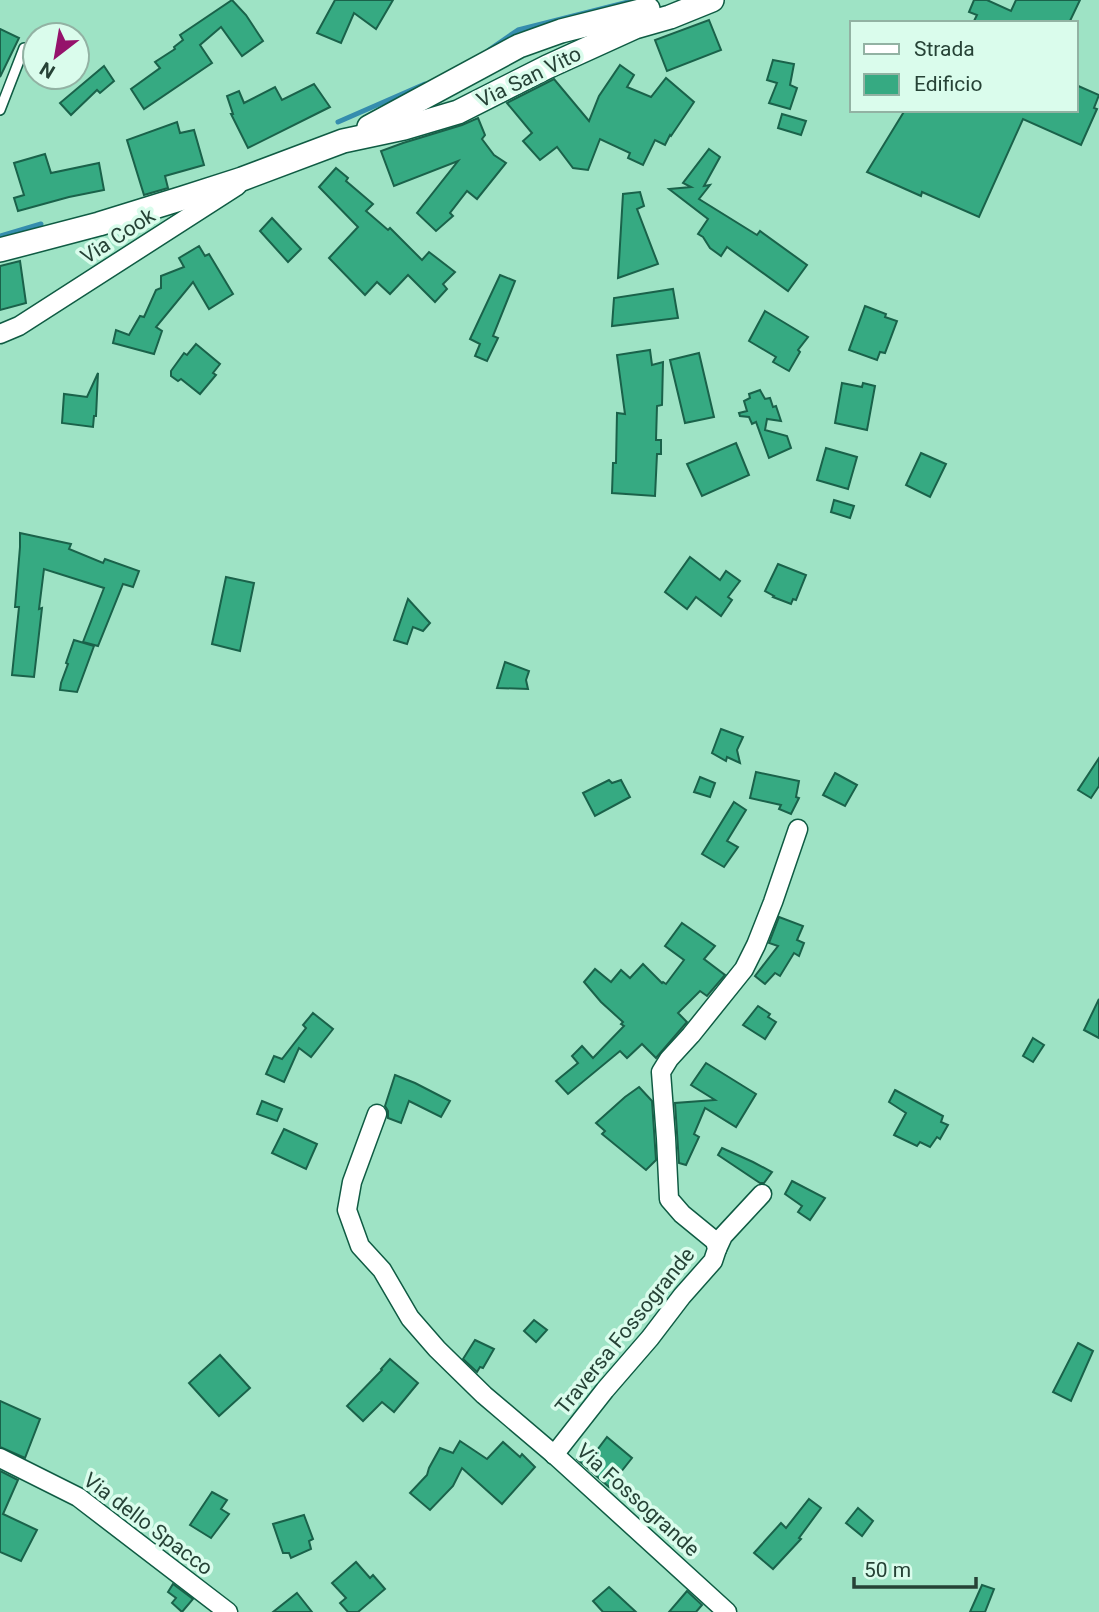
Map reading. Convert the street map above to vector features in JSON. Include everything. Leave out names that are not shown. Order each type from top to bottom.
[{"type":"street","name":"Via San Vito","points":[[0,250],[99,224],[258,173],[343,141],[519,46],[561,31],[674,0]]},
{"type":"street","name":"Via San Vito","points":[[343,141],[404,128],[458,112],[635,27],[670,17],[712,0]]},
{"type":"street","name":"Via Cook","points":[[0,334],[19,326],[258,173]]},
{"type":"street","name":"Traversa Fossogrande","points":[[554,1455],[713,1261],[718,1249],[715,1241],[682,1214],[669,1199],[660,1072],[744,969],[773,902],[797,830]]},
{"type":"street","name":"Via Fossogrande","points":[[377,1114],[352,1182],[347,1210],[360,1246],[382,1270],[411,1318],[437,1349],[484,1395],[727,1612]]},
{"type":"street","points":[[718,1249],[723,1237],[762,1194]]},
{"type":"street","name":"Via dello Spacco","points":[[0,1458],[78,1496],[228,1612]]},
{"type":"lane","points":[[0,110],[21,56]]},
{"type":"building","points":[[232,0],[246,15],[263,41],[242,56],[221,27],[200,45],[212,63],[144,109],[131,89],[160,68],[155,62],[175,49],[183,40],[180,35]]},
{"type":"building","points":[[335,0],[393,0],[376,29],[354,13],[341,43],[317,33]]},
{"type":"building","points":[[974,0],[987,0],[1011,11],[1016,0],[1080,0],[1070,21],[974,21],[977,15],[969,12]]},
{"type":"building","points":[[709,20],[721,50],[667,71],[655,40]]},
{"type":"building","points":[[0,29],[19,38],[0,77]]},
{"type":"building","points":[[773,60],[794,64],[790,85],[797,88],[790,109],[769,103],[777,83],[767,80]]},
{"type":"building","points":[[620,65],[634,75],[627,87],[651,97],[666,78],[694,102],[665,145],[655,140],[643,165],[628,158],[630,153],[600,139],[588,170],[573,168],[557,147],[540,160],[523,141],[532,133],[507,103],[554,79],[589,121],[599,96]]},
{"type":"building","points":[[104,66],[114,81],[100,93],[97,90],[71,115],[60,103],[74,91],[91,91],[91,77]]},
{"type":"building","points":[[314,84],[330,107],[248,148],[231,114],[227,96],[239,91],[244,103],[275,87],[282,100]]},
{"type":"building","points":[[1078,86],[1099,95],[1094,108],[1097,109],[1081,145],[1023,119],[979,217],[922,192],[921,196],[867,172],[904,112],[1078,112]]},
{"type":"building","points":[[782,114],[806,121],[801,135],[778,128]]},
{"type":"building","points":[[478,118],[485,135],[482,139],[494,155],[506,163],[477,199],[467,191],[450,213],[453,216],[436,231],[417,213],[458,161],[394,186],[381,151]]},
{"type":"building","points":[[177,122],[180,133],[194,130],[204,165],[165,176],[168,188],[144,195],[127,140]]},
{"type":"building","points":[[709,149],[720,157],[704,186],[710,185],[699,199],[757,235],[760,231],[807,265],[788,291],[727,247],[721,256],[710,248],[698,234],[708,219],[669,189],[691,187],[683,183]]},
{"type":"building","points":[[45,154],[51,173],[99,163],[104,190],[18,211],[14,198],[24,195],[14,163]]},
{"type":"building","points":[[336,168],[348,178],[346,181],[373,204],[366,211],[388,230],[390,228],[422,260],[429,252],[455,272],[443,284],[447,289],[435,302],[408,275],[390,294],[377,282],[365,295],[329,258],[358,227],[319,187]]},
{"type":"building","points":[[640,192],[644,206],[637,209],[658,264],[618,278],[623,194]]},
{"type":"building","points":[[272,218],[301,249],[288,262],[260,231]]},
{"type":"building","points":[[199,246],[205,256],[209,254],[233,294],[209,309],[193,282],[156,327],[162,331],[154,354],[113,343],[116,330],[129,335],[140,316],[144,317],[156,290],[161,288],[161,276],[184,267],[179,258]]},
{"type":"building","points":[[20,261],[26,303],[0,310],[0,266]]},
{"type":"building","points":[[500,275],[515,281],[493,336],[498,338],[487,361],[475,356],[480,344],[470,339]]},
{"type":"building","points":[[673,289],[678,318],[612,326],[614,298]]},
{"type":"building","points":[[865,306],[897,321],[885,353],[880,352],[877,360],[849,350]]},
{"type":"building","points":[[765,311],[808,337],[798,350],[800,352],[789,371],[773,362],[776,357],[749,341]]},
{"type":"building","points":[[196,344],[220,364],[213,373],[216,375],[200,394],[181,379],[178,381],[171,376],[171,371],[184,353],[187,355]]},
{"type":"building","points":[[650,350],[652,365],[663,362],[662,405],[657,406],[656,440],[661,440],[661,454],[657,454],[655,496],[612,493],[613,463],[616,463],[617,413],[625,414],[617,355]]},
{"type":"building","points":[[699,353],[714,417],[685,423],[670,360]]},
{"type":"building","points":[[98,373],[93,427],[62,423],[64,394],[87,397]]},
{"type":"building","points":[[842,383],[862,387],[863,383],[875,386],[867,430],[835,423]]},
{"type":"building","points":[[760,390],[765,399],[770,398],[773,407],[776,406],[781,421],[767,419],[765,430],[787,436],[791,448],[769,458],[756,422],[752,424],[749,417],[740,416],[739,413],[747,411],[744,401],[750,398],[749,394]]},
{"type":"building","points":[[736,443],[749,475],[702,496],[687,464]]},
{"type":"building","points":[[826,448],[857,457],[848,489],[817,480]]},
{"type":"building","points":[[921,453],[946,464],[930,497],[906,485]]},
{"type":"building","points":[[834,500],[854,506],[850,518],[831,512]]},
{"type":"building","points":[[20,533],[71,544],[69,549],[103,563],[105,559],[139,571],[133,587],[123,584],[98,646],[83,642],[104,588],[44,569],[34,677],[12,675],[19,607],[15,607]]},
{"type":"building","points":[[690,557],[720,580],[726,571],[740,581],[728,597],[732,600],[721,616],[696,597],[687,609],[665,592]]},
{"type":"building","points":[[778,564],[806,575],[796,600],[793,599],[791,604],[765,591]]},
{"type":"building","points":[[226,577],[254,583],[240,651],[212,644]]},
{"type":"building","points":[[408,599],[430,623],[423,631],[413,627],[407,644],[394,640]]},
{"type":"building","points":[[74,640],[94,646],[77,692],[60,690]]},
{"type":"building","points":[[505,662],[529,671],[526,680],[528,689],[497,688]]},
{"type":"building","points":[[721,729],[743,737],[737,750],[740,763],[727,757],[726,761],[712,753]]},
{"type":"building","points":[[1099,758],[1099,786],[1091,798],[1078,790]]},
{"type":"building","points":[[756,772],[799,781],[796,797],[799,798],[791,814],[779,809],[781,805],[750,798]]},
{"type":"building","points":[[835,773],[857,785],[845,806],[823,795]]},
{"type":"building","points":[[700,777],[715,783],[710,797],[694,792]]},
{"type":"building","points":[[609,780],[612,783],[621,780],[630,797],[595,816],[583,793]]},
{"type":"building","points":[[734,802],[746,810],[727,841],[738,847],[724,867],[702,854]]},
{"type":"building","points":[[779,917],[803,926],[797,940],[804,943],[799,956],[794,953],[780,976],[775,973],[765,984],[755,976],[778,946],[769,943]]},
{"type":"building","points":[[682,923],[715,946],[704,959],[725,975],[707,996],[700,991],[678,1013],[687,1022],[656,1058],[642,1044],[627,1058],[620,1051],[568,1094],[556,1081],[578,1063],[572,1056],[582,1046],[593,1058],[624,1026],[584,982],[595,969],[611,982],[621,970],[630,978],[643,964],[666,984],[684,960],[665,946]]},
{"type":"building","points":[[1099,999],[1099,1038],[1084,1030]]},
{"type":"building","points":[[758,1006],[776,1022],[765,1039],[743,1025]]},
{"type":"building","points":[[313,1013],[333,1029],[311,1057],[299,1048],[284,1082],[266,1074],[274,1056],[282,1059],[306,1028],[303,1025]]},
{"type":"building","points":[[1033,1038],[1044,1045],[1033,1062],[1023,1056]]},
{"type":"building","points":[[706,1063],[756,1094],[736,1127],[705,1108],[694,1134],[699,1137],[686,1165],[679,1163],[675,1103],[715,1100],[691,1085]]},
{"type":"building","points":[[395,1075],[450,1101],[441,1117],[409,1101],[401,1123],[388,1118],[385,1106]]},
{"type":"building","points":[[639,1087],[652,1101],[656,1160],[646,1170],[602,1134],[605,1131],[596,1123]]},
{"type":"building","points":[[895,1090],[943,1116],[941,1122],[948,1125],[940,1139],[937,1137],[930,1147],[920,1142],[917,1146],[894,1135],[906,1113],[889,1102]]},
{"type":"building","points":[[262,1101],[282,1109],[277,1121],[257,1114]]},
{"type":"building","points":[[284,1129],[317,1144],[306,1169],[272,1153]]},
{"type":"building","points":[[722,1148],[772,1172],[764,1183],[760,1183],[718,1155]]},
{"type":"building","points":[[792,1181],[825,1198],[810,1220],[798,1212],[802,1206],[785,1194]]},
{"type":"building","points":[[534,1320],[547,1330],[536,1342],[524,1331]]},
{"type":"building","points":[[475,1340],[494,1349],[483,1368],[480,1367],[477,1372],[463,1359]]},
{"type":"building","points":[[1078,1343],[1093,1351],[1071,1401],[1053,1392]]},
{"type":"building","points":[[220,1355],[250,1388],[219,1416],[189,1383]]},
{"type":"building","points":[[390,1359],[418,1383],[394,1412],[382,1402],[363,1421],[347,1406]]},
{"type":"building","points":[[0,1401],[40,1419],[25,1458],[0,1447]]},
{"type":"building","points":[[607,1437],[632,1458],[609,1487],[577,1459],[586,1447],[594,1454]]},
{"type":"building","points":[[460,1441],[487,1459],[503,1442],[520,1457],[522,1454],[535,1467],[502,1504],[462,1468],[453,1486],[430,1510],[410,1493],[427,1475],[440,1448],[453,1453]]},
{"type":"building","points":[[0,1471],[18,1480],[3,1514],[37,1530],[21,1561],[0,1552]]},
{"type":"building","points":[[212,1492],[227,1500],[221,1509],[229,1514],[211,1538],[190,1525]]},
{"type":"building","points":[[809,1499],[821,1508],[799,1538],[801,1539],[773,1569],[754,1553],[781,1523],[786,1528]]},
{"type":"building","points":[[858,1508],[873,1521],[862,1536],[846,1523]]},
{"type":"building","points":[[304,1515],[313,1539],[309,1541],[311,1549],[291,1558],[289,1553],[283,1553],[273,1524]]},
{"type":"building","points":[[356,1562],[370,1578],[373,1575],[385,1589],[358,1612],[348,1612],[340,1603],[346,1598],[332,1583]]},
{"type":"building","points":[[173,1584],[193,1599],[182,1612],[172,1603],[176,1598],[168,1592]]},
{"type":"building","points":[[982,1585],[994,1589],[985,1612],[970,1612]]},
{"type":"building","points":[[609,1587],[636,1612],[603,1612],[593,1601]]},
{"type":"building","points":[[687,1591],[702,1605],[696,1612],[669,1612]]},
{"type":"building","points":[[297,1593],[312,1612],[273,1612]]},
{"type":"waterway","points":[[489,50],[518,30],[636,0]]},
{"type":"waterway","points":[[338,122],[425,84]]},
{"type":"waterway","points":[[0,236],[41,224]]}]
